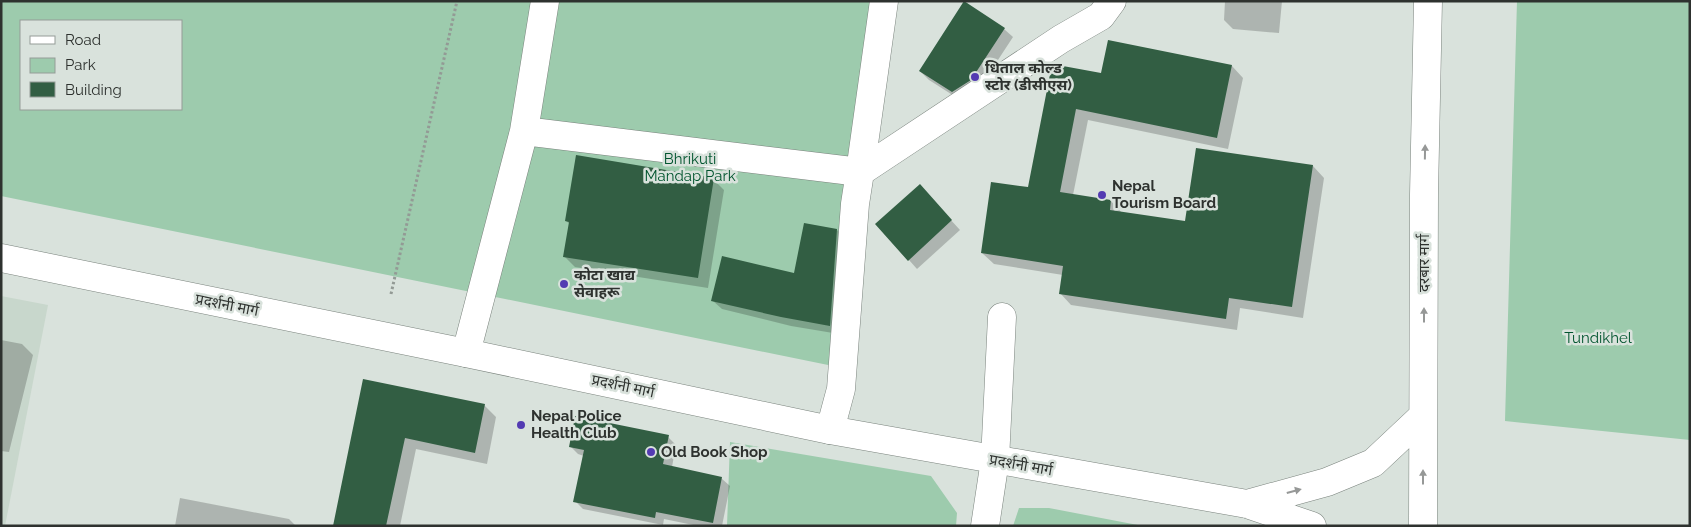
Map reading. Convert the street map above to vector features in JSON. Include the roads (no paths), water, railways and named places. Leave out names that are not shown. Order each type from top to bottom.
[{"type":"main road","points":[[466,353],[524,131],[545,1]]},
{"type":"main road","points":[[830,430],[841,389],[855,204],[884,1]]},
{"type":"main road","points":[[524,131],[860,172],[1061,39],[1101,16],[1112,1]]},
{"type":"main road","name":"दरबार मार्ग","points":[[1423,526],[1424,204],[1428,1]]},
{"type":"main road","name":"प्रदर्शनी मार्ग","points":[[1,258],[830,430],[1247,504],[1312,526]]},
{"type":"main road","points":[[985,526],[996,460],[1002,317]]},
{"type":"main road","name":"प्रदर्शनी मार्ग","points":[[1247,504],[1327,482],[1373,463],[1423,416]]},
{"type":"place","name":"धिताल कोल्ड स्टोर (डीसीएस)","points":[[975,77]]},
{"type":"place","name":"Nepal Tourism Board","points":[[1102,195]]},
{"type":"place","name":"कोटा खाद्य सेवाहरू","points":[[564,284]]},
{"type":"place","name":"Nepal Police Health Club","points":[[521,425]]},
{"type":"place","name":"Old Book Shop","points":[[651,452]]},
{"type":"park label","name":"Bhrikuti Mandap Park","points":[[690,168]]},
{"type":"park label","name":"Tundikhel","points":[[1598,338]]}]
